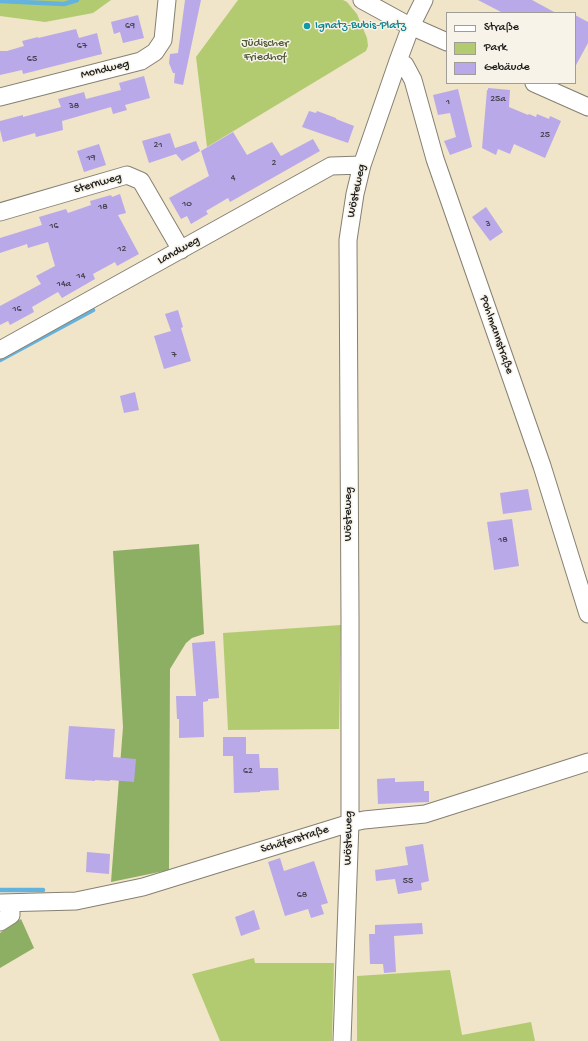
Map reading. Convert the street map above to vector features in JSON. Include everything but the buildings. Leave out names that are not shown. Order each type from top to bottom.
[{"type":"street","name":"Mondweg","points":[[0,97],[141,61],[155,52],[163,40],[167,0]]},
{"type":"street","points":[[362,0],[411,26],[446,42]]},
{"type":"street","name":"Wösteweg","points":[[342,1041],[350,823],[348,240],[355,194],[362,165],[411,26],[424,0]]},
{"type":"street","name":"Pohlmannstraße","points":[[398,61],[405,65],[413,80],[435,159],[542,466],[588,614]]},
{"type":"street","points":[[536,84],[588,108]]},
{"type":"street","name":"Landweg","points":[[0,350],[331,166],[362,165]]},
{"type":"street","name":"Sternweg","points":[[0,212],[127,175],[141,181],[181,250]]},
{"type":"street","name":"Schäferstraße","points":[[6,903],[76,901],[143,887],[350,823],[364,820],[424,814],[588,762]]},
{"type":"street","points":[[0,922],[10,916],[6,903]]},
{"type":"green space","points":[[0,0],[111,0],[93,13],[45,22],[0,16]]},
{"type":"green space","name":"Jüdischer Friedhof","points":[[238,0],[343,0],[347,2],[357,14],[367,38],[368,46],[366,51],[207,147],[196,57]]},
{"type":"green space","points":[[199,544],[204,634],[192,638],[186,643],[170,669],[169,870],[111,882],[123,727],[113,551]]},
{"type":"green space","points":[[341,625],[339,729],[228,730],[223,633]]},
{"type":"green space","points":[[21,919],[34,948],[0,968],[0,933]]},
{"type":"green space","points":[[254,958],[255,963],[334,963],[332,1041],[220,1041],[192,974]]},
{"type":"green space","points":[[450,970],[462,1035],[531,1022],[535,1041],[357,1041],[357,976]]},
{"type":"waterway","points":[[0,1],[64,4],[77,0]]},
{"type":"waterway","points":[[0,360],[93,310]]},
{"type":"waterway","points":[[0,890],[43,890]]},
{"type":"place","name":"Ignatz-Bubis-Platz","points":[[307,26]]}]
